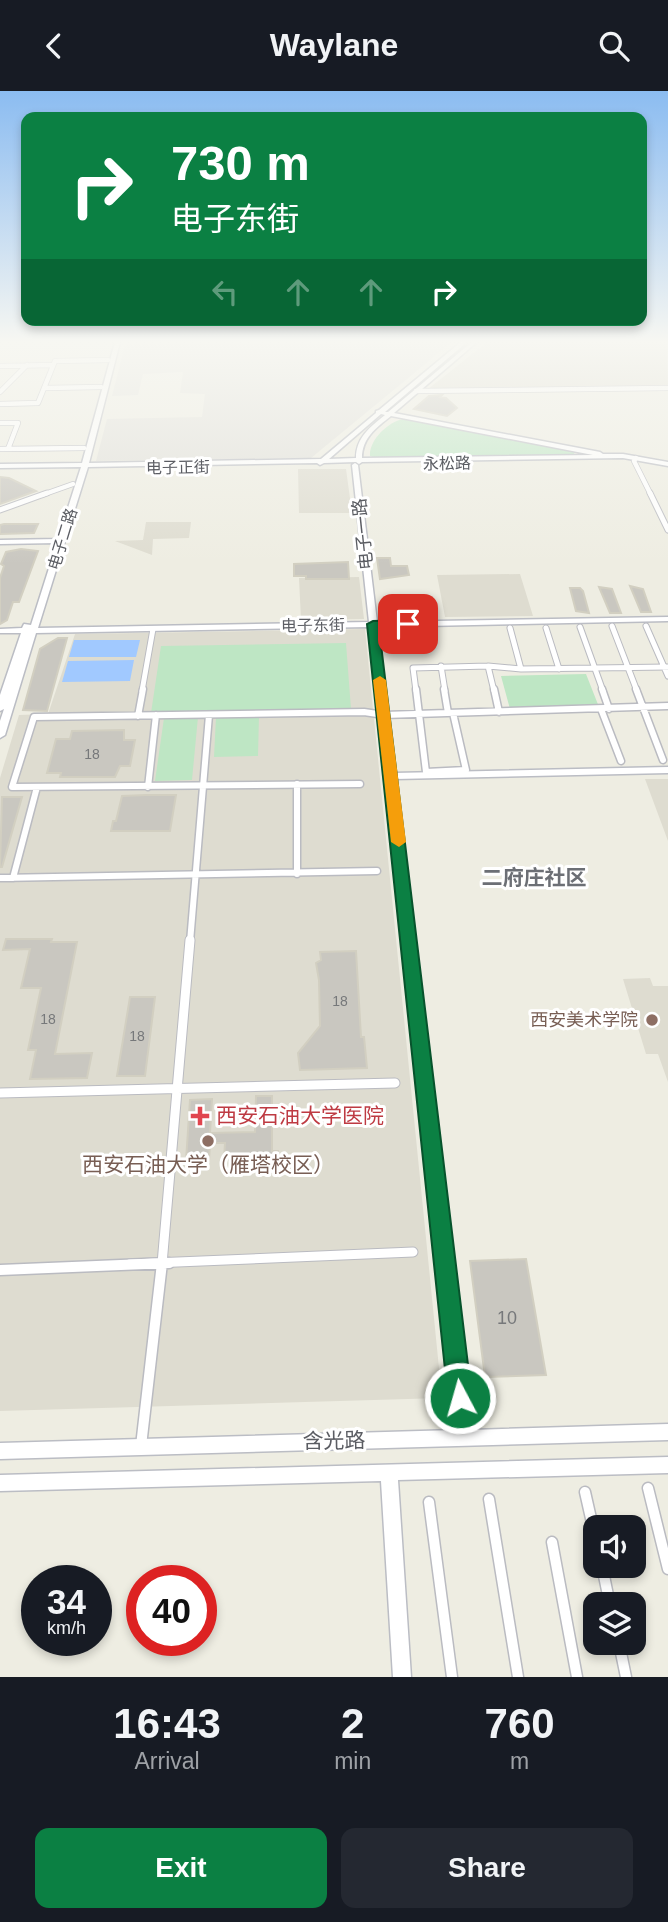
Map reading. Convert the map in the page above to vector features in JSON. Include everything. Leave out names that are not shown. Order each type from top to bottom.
[{"type":"main road","name":"电子二路","points":[[58,541],[73,484],[82,466],[93,416]]},
{"type":"main road","name":"电子二路","points":[[0,708],[29,630],[95,416]]},
{"type":"main road","points":[[320,463],[373,416]]},
{"type":"main road","name":"电子一路","points":[[355,462],[361,440],[386,416]]},
{"type":"main road","points":[[399,416],[620,457]]},
{"type":"main road","name":"电子一路","points":[[352,435],[464,1438]]},
{"type":"main road","name":"永松路","points":[[355,462],[620,461],[620,457],[668,466]]},
{"type":"main road","name":"电子正街","points":[[0,467],[355,462]]},
{"type":"main road","points":[[0,542],[58,541]]},
{"type":"main road","name":"电子东街","points":[[0,631],[668,619]]},
{"type":"main road","name":"电子二路","points":[[0,735],[29,630]]},
{"type":"main road","points":[[391,776],[665,765]]},
{"type":"main road","name":"含光路","points":[[0,1451],[668,1432]]},
{"type":"main road","name":"含光路","points":[[0,1483],[668,1465]]},
{"type":"main road","points":[[388,1473],[402,1677]]},
{"type":"street","points":[[0,423],[18,423],[8,449]]},
{"type":"street","points":[[0,449],[84,448]]},
{"type":"street","points":[[635,459],[668,530]]},
{"type":"street","points":[[0,510],[73,484]]},
{"type":"street","points":[[612,626],[665,765]]},
{"type":"street","points":[[646,626],[668,676]]},
{"type":"street","points":[[580,627],[621,761]]},
{"type":"street","points":[[510,628],[521,669]]},
{"type":"street","points":[[546,628],[559,669]]},
{"type":"street","points":[[138,716],[153,629]]},
{"type":"street","points":[[441,666],[466,770],[426,772],[413,668],[441,666],[521,669],[666,667]]},
{"type":"street","points":[[488,666],[499,712]]},
{"type":"street","points":[[360,784],[12,787],[34,717],[364,712],[384,715],[668,706]]},
{"type":"street","points":[[148,787],[156,715]]},
{"type":"street","points":[[141,1447],[162,1263],[209,715]]},
{"type":"street","points":[[297,784],[297,874]]},
{"type":"street","points":[[13,878],[37,787]]},
{"type":"street","points":[[0,878],[377,871]]},
{"type":"street","points":[[0,1093],[395,1083]]},
{"type":"street","points":[[0,1270],[413,1252]]},
{"type":"street","points":[[648,1488],[668,1569]]},
{"type":"street","points":[[585,1493],[590,1515]]},
{"type":"street","points":[[489,1499],[519,1677]]},
{"type":"street","points":[[429,1502],[452,1677]]},
{"type":"street","points":[[552,1542],[578,1677]]},
{"type":"street","points":[[621,1655],[626,1677]]},
{"type":"shaded area","points":[[362,416],[311,458],[96,461],[107,419]]},
{"type":"shaded area","points":[[298,469],[346,469],[352,513],[299,513]]},
{"type":"shaded area","points":[[146,522],[191,522],[189,538],[153,539],[152,555],[115,541],[143,540]]},
{"type":"shaded area","points":[[520,574],[533,616],[445,617],[437,575]]},
{"type":"shaded area","points":[[359,577],[364,619],[301,620],[299,578]]},
{"type":"shaded area","name":"西安石油大学（雁塔校区）","points":[[365,629],[442,1398],[0,1411],[0,778],[19,715],[48,714],[75,634]]},
{"type":"shaded area","points":[[645,779],[668,779],[668,841]]},
{"type":"shaded area","name":"西安美术学院","points":[[650,978],[653,986],[668,986],[668,1082],[658,1054],[646,1054],[623,979]]},
{"type":"green space","points":[[403,419],[575,452],[573,456],[370,456],[380,433]]},
{"type":"green space","points":[[346,643],[351,709],[151,713],[161,646]]},
{"type":"green space","points":[[586,674],[599,707],[510,709],[501,676]]},
{"type":"green space","points":[[259,716],[258,756],[214,757],[216,717]]},
{"type":"green space","points":[[198,717],[192,780],[155,781],[164,718]]},
{"type":"water","points":[[74,640],[140,640],[136,657],[69,657]]},
{"type":"water","points":[[134,660],[130,681],[62,682],[68,661]]},
{"type":"building","points":[[0,477],[9,478],[36,491],[0,504]]},
{"type":"building","points":[[38,524],[34,533],[0,534],[0,525]]},
{"type":"building","points":[[21,549],[38,551],[19,602],[13,602],[7,620],[0,624],[0,578],[4,566],[1,564],[6,552]]},
{"type":"building","points":[[377,558],[390,558],[391,566],[407,566],[409,575],[380,579]]},
{"type":"building","points":[[348,562],[349,579],[306,579],[306,576],[294,576],[294,564]]},
{"type":"building","points":[[630,586],[643,589],[651,612],[641,612]]},
{"type":"building","points":[[599,587],[612,589],[621,613],[610,613]]},
{"type":"building","points":[[570,588],[580,588],[583,591],[589,613],[576,611]]},
{"type":"building","points":[[58,638],[67,638],[47,711],[23,710],[40,649]]},
{"type":"building","points":[[124,730],[124,740],[135,740],[130,766],[120,766],[115,777],[60,777],[61,773],[47,773],[56,739],[70,739],[72,731]]},
{"type":"building","points":[[176,795],[170,831],[111,831],[122,796]]},
{"type":"building","points":[[2,797],[22,797],[0,867]]},
{"type":"building","points":[[6,939],[77,942],[55,1054],[92,1053],[87,1078],[30,1079],[36,1050],[28,1050],[41,988],[21,988],[30,949],[3,950]]},
{"type":"building","points":[[356,951],[361,1037],[364,1037],[367,1068],[300,1070],[298,1053],[320,1026],[316,963],[321,960],[320,952]]},
{"type":"building","points":[[130,997],[155,997],[145,1076],[117,1076]]},
{"type":"building","name":"西安石油大学医院","points":[[256,1096],[272,1096],[272,1151],[278,1151],[278,1160],[267,1161],[267,1157],[224,1160],[225,1143],[210,1143],[209,1161],[186,1161],[190,1100],[212,1099],[210,1133],[255,1132]]},
{"type":"building","points":[[526,1259],[546,1375],[485,1377],[470,1261]]},
{"type":"slow traffic","points":[[380,680],[399,842]]},
{"type":"place","name":"西安美术学院","points":[[652,1020]]},
{"type":"place","name":"西安石油大学医院","points":[[200,1116]]},
{"type":"place","name":"西安石油大学（雁塔校区）","points":[[208,1141]]},
{"type":"district","name":"二府庄社区","points":[[534,878]]},
{"type":"route","points":[[408,624],[373,624],[460,1398]]}]
